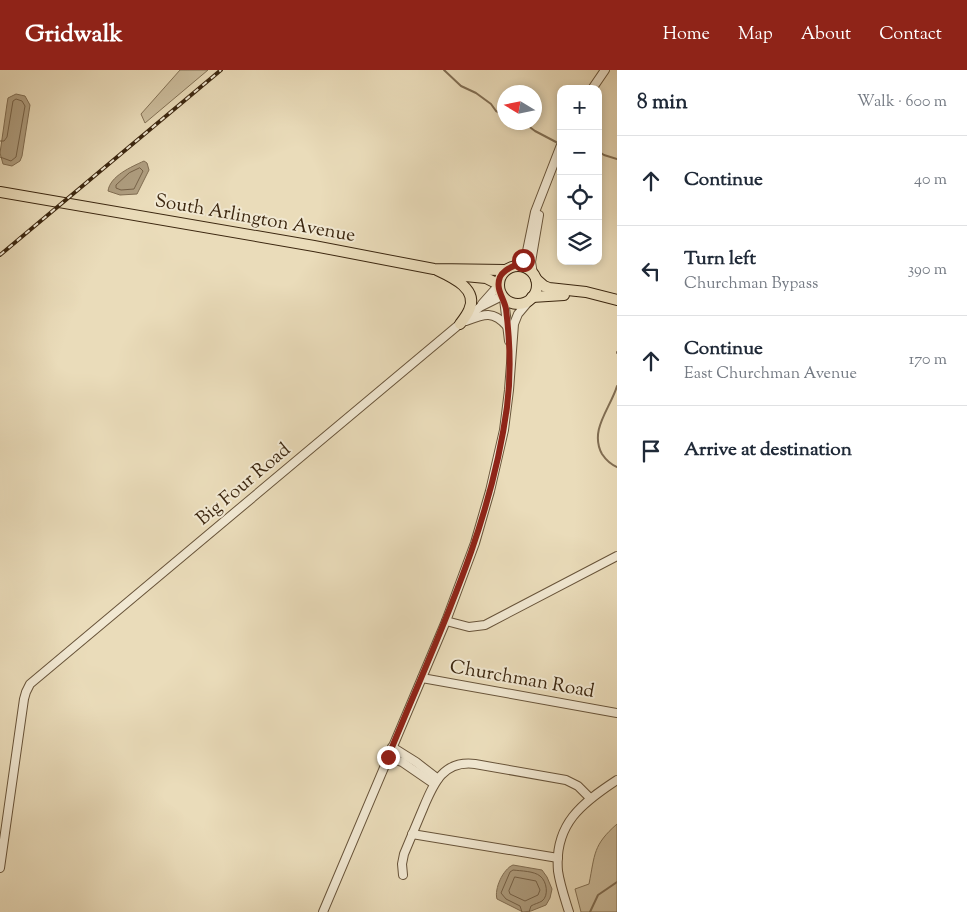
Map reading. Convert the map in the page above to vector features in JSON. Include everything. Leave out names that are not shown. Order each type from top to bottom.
[{"type":"main road","name":"South Arlington Avenue","points":[[0,192],[434,268],[505,270]]},
{"type":"main road","points":[[603,297],[551,295],[530,299],[519,304],[508,302],[503,297],[498,285],[500,276],[505,270],[517,266],[526,268],[544,286],[586,292],[617,300]]},
{"type":"main road","points":[[434,268],[460,282],[470,295],[470,307],[460,324]]},
{"type":"main road","points":[[445,274],[486,278],[498,285]]},
{"type":"main road","points":[[530,299],[536,289],[534,277]]},
{"type":"street","points":[[595,85],[605,70]]},
{"type":"street","points":[[517,266],[526,256],[532,221],[557,156]]},
{"type":"street","points":[[534,277],[532,261],[541,198]]},
{"type":"street","name":"Big Four Road","points":[[0,868],[24,699],[28,687],[480,307],[498,285]]},
{"type":"street","points":[[503,297],[507,326],[509,390]]},
{"type":"street","name":"Big Four Road","points":[[480,307],[503,297]]},
{"type":"street","points":[[323,912],[446,621],[475,544],[504,430],[514,324],[518,314],[530,299]]},
{"type":"street","points":[[460,324],[481,316],[491,315],[500,318],[507,326]]},
{"type":"street","points":[[446,621],[469,627],[485,625],[617,556]]},
{"type":"street","name":"Churchman Road","points":[[422,678],[617,713]]},
{"type":"street","points":[[392,747],[416,762],[436,781]]},
{"type":"street","points":[[388,757],[402,762],[436,781]]},
{"type":"street","points":[[403,875],[402,864],[404,854],[412,834],[436,781],[450,768],[463,764],[475,764],[570,781],[581,788],[590,798]]},
{"type":"street","points":[[569,912],[560,882],[558,858],[565,829],[578,809],[590,798],[617,780]]},
{"type":"street","points":[[412,834],[558,858]]},
{"type":"shaded area","points":[[180,70],[208,70],[145,123],[141,114]]},
{"type":"shaded area","points":[[617,824],[617,912],[581,912],[575,889],[589,884],[594,857],[599,844]]},
{"type":"water","points":[[16,94],[25,96],[30,105],[22,156],[20,161],[12,166],[3,164],[0,153],[8,98]]},
{"type":"water","points":[[144,161],[147,163],[149,170],[137,194],[120,195],[108,191],[117,176]]},
{"type":"water","points":[[513,865],[542,870],[552,889],[546,905],[523,912],[497,899],[496,895],[500,880],[509,867]]},
{"type":"waterway","points":[[444,70],[461,86],[476,93],[491,104],[497,112]]},
{"type":"waterway","points":[[534,130],[556,142]]},
{"type":"waterway","points":[[602,154],[617,159]]},
{"type":"waterway","points":[[617,386],[602,420],[598,436],[602,454],[608,462],[617,467]]},
{"type":"waterway","points":[[590,912],[598,895],[617,882]]},
{"type":"railway","points":[[0,255],[221,70]]},
{"type":"route","points":[[388,757],[458,590],[475,544],[490,491],[504,430],[509,390],[509,338],[504,299],[498,284],[500,276],[505,270],[517,266],[523,260]]}]
